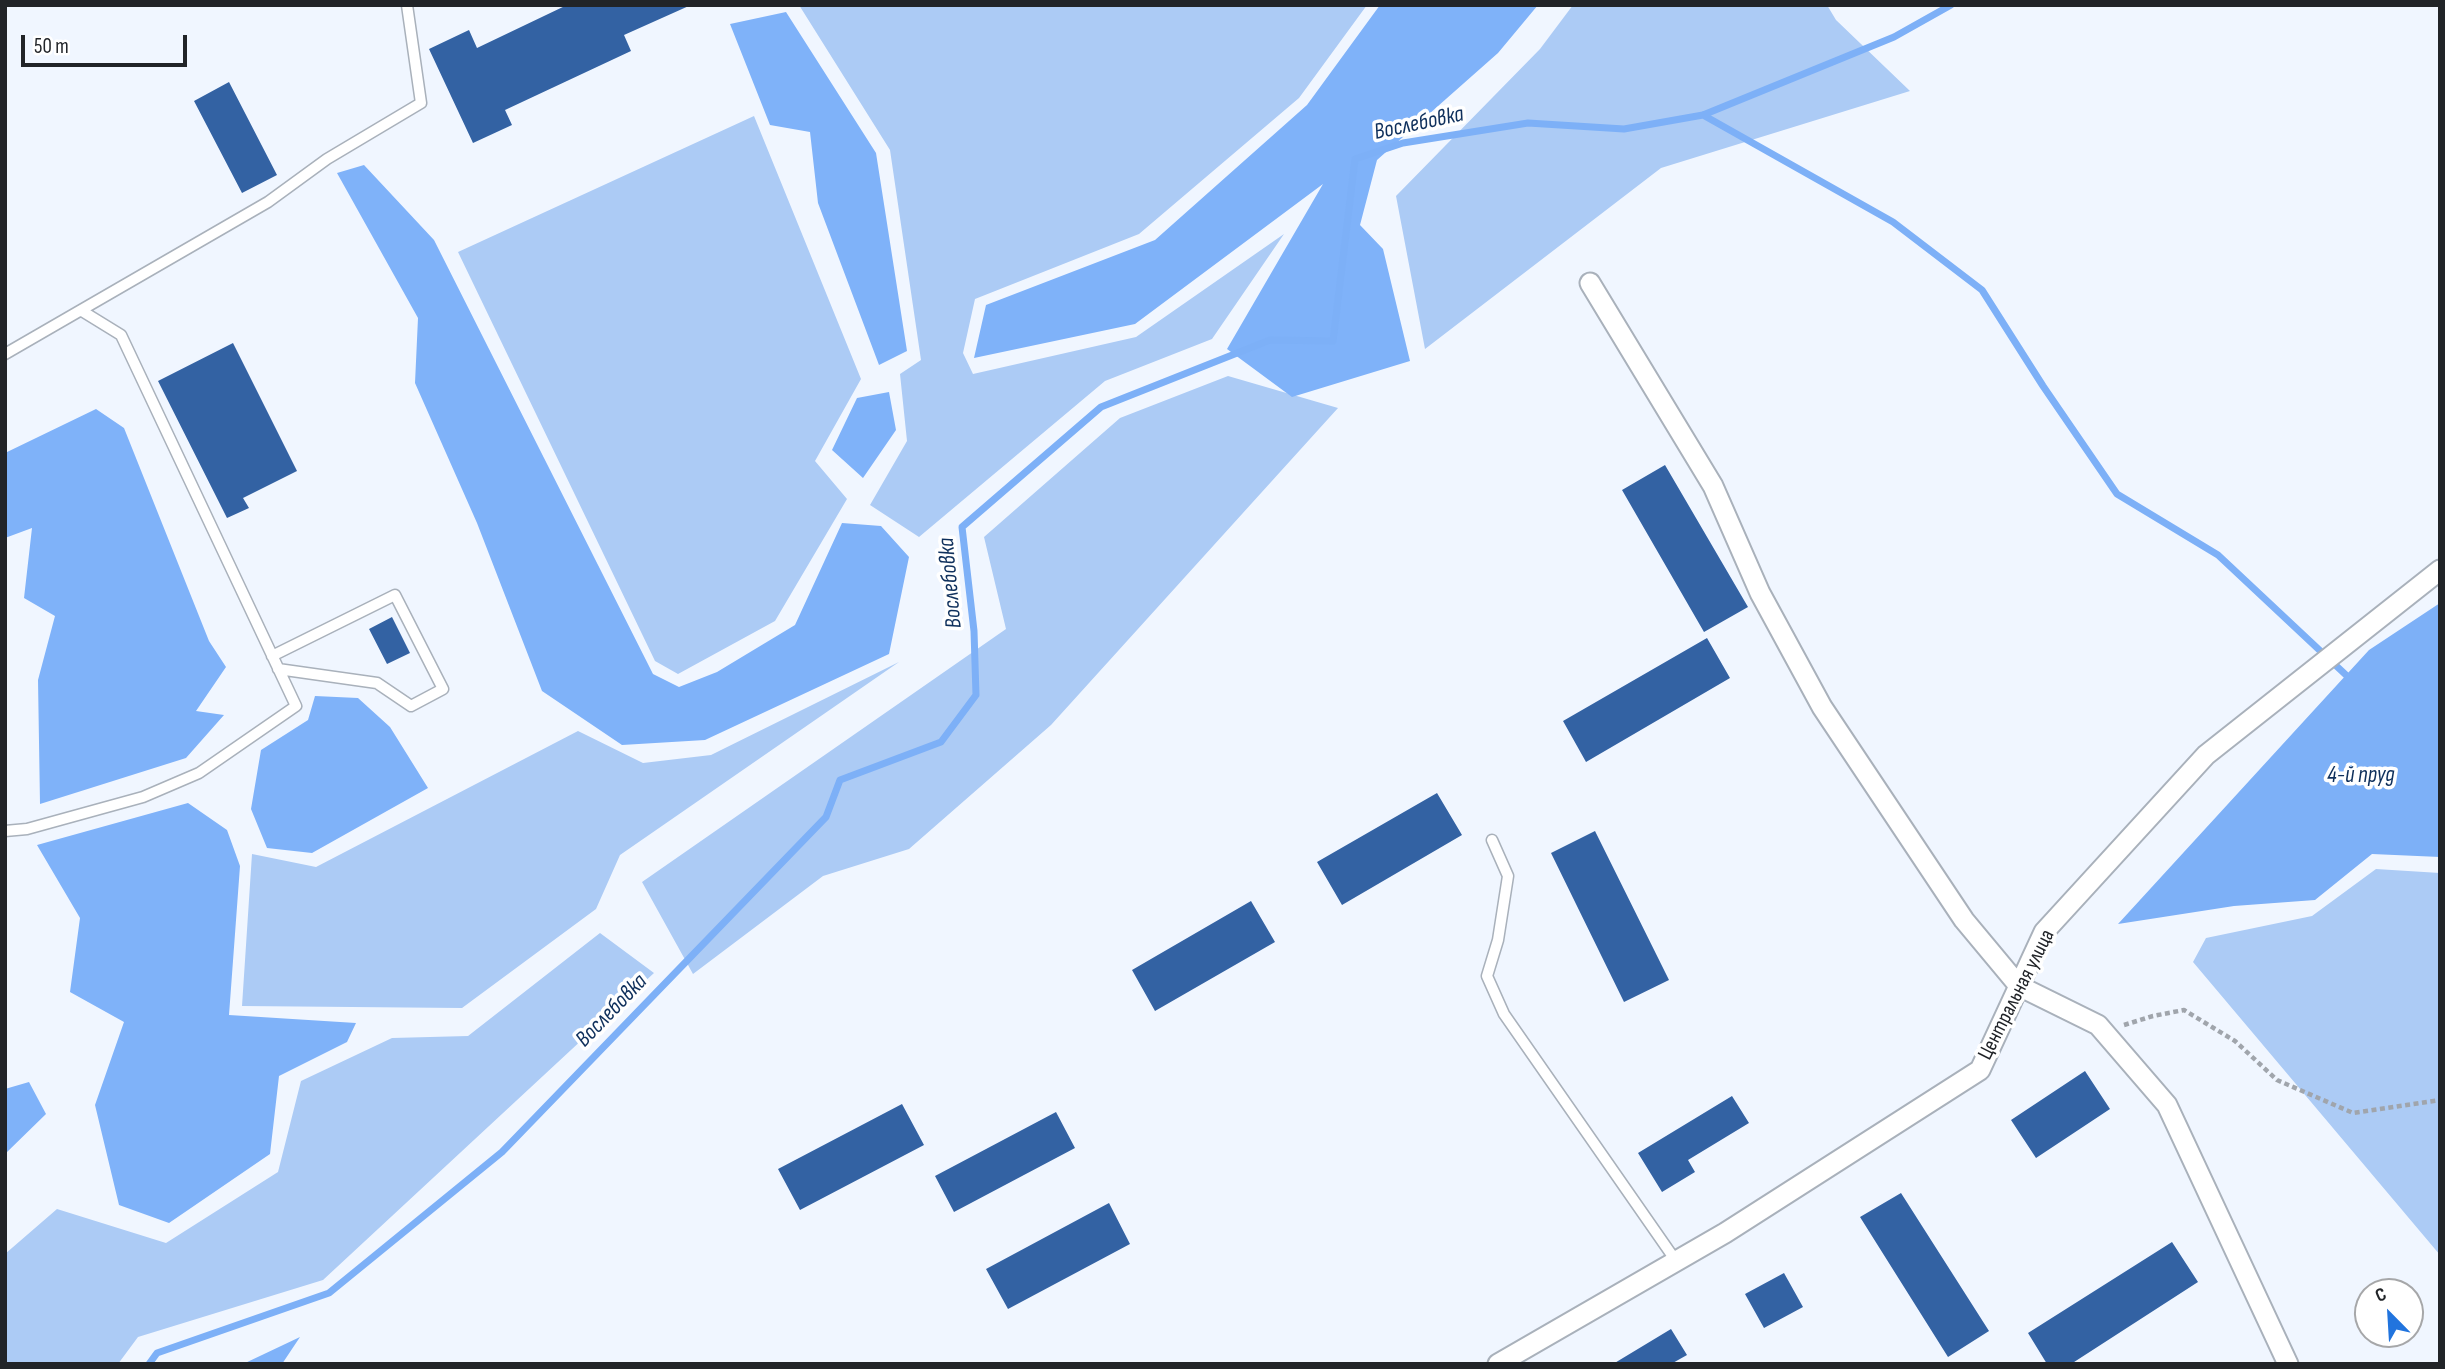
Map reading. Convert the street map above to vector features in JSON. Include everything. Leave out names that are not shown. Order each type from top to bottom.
[{"type":"street","points":[[1590,283],[1713,486],[1760,593],[1822,707],[1964,920],[2019,986],[2098,1026],[2168,1105],[2288,1364]]},
{"type":"street","name":"Центральная улица","points":[[1498,1364],[1725,1233],[1980,1070],[2044,932],[2206,755],[2440,570]]},
{"type":"lane","points":[[5,354],[268,202],[327,159],[421,103],[407,5]]},
{"type":"lane","points":[[5,831],[26,829],[143,797],[199,773],[296,706],[121,335],[82,311]]},
{"type":"lane","points":[[272,656],[395,594],[443,689],[411,706],[377,683],[278,669]]},
{"type":"lane","points":[[1492,840],[1508,876],[1498,940],[1487,976],[1504,1014],[1676,1261]]},
{"type":"path","points":[[2098,1026],[2121,1026],[2184,1010],[2235,1041],[2277,1080],[2353,1113],[2440,1100]]},
{"type":"shaded area","points":[[799,5],[1367,5],[1299,98],[1139,234],[975,299],[963,353],[973,374],[1136,337],[1284,234],[1212,339],[1105,381],[919,537],[870,505],[907,441],[900,374],[921,360],[890,150]]},
{"type":"shaded area","points":[[1380,5],[1538,5],[1498,53],[1377,160],[1360,225],[1383,249],[1410,361],[1292,397],[1227,349],[1323,184],[1135,324],[974,358],[986,305],[1155,240],[1307,105]]},
{"type":"shaded area","points":[[1573,5],[1827,5],[1836,20],[1910,91],[1661,168],[1425,349],[1396,196],[1540,49]]},
{"type":"shaded area","points":[[786,12],[876,153],[907,351],[879,365],[818,203],[810,132],[770,125],[730,24]]},
{"type":"shaded area","points":[[754,116],[861,379],[815,461],[847,499],[775,621],[678,674],[655,661],[458,252]]},
{"type":"shaded area","points":[[364,165],[434,240],[653,674],[679,687],[717,672],[795,625],[842,523],[881,526],[909,557],[889,654],[705,740],[622,745],[542,691],[477,523],[415,383],[418,318],[337,173]]},
{"type":"shaded area","points":[[1228,376],[1338,408],[1051,725],[909,849],[823,876],[693,974],[642,882],[1006,629],[984,537],[1120,418]]},
{"type":"shaded area","points":[[889,392],[896,430],[863,478],[832,450],[857,398]]},
{"type":"shaded area","points":[[96,409],[124,428],[209,641],[226,667],[196,711],[224,715],[186,758],[40,804],[38,680],[55,616],[24,598],[32,528],[5,538],[5,453]]},
{"type":"shaded area","points":[[899,662],[620,855],[596,909],[462,1008],[242,1006],[252,854],[316,867],[578,731],[643,763],[711,755]]},
{"type":"shaded area","points":[[315,696],[358,698],[390,727],[428,788],[312,853],[267,848],[251,809],[261,750],[308,720]]},
{"type":"shaded area","points":[[188,803],[227,830],[240,866],[229,1015],[356,1023],[347,1042],[279,1076],[270,1154],[169,1223],[119,1205],[95,1105],[124,1022],[70,992],[80,918],[37,845]]},
{"type":"shaded area","points":[[2376,869],[2440,873],[2440,1255],[2193,962],[2206,938],[2312,916]]},
{"type":"shaded area","points":[[600,933],[654,973],[323,1280],[138,1337],[118,1364],[5,1364],[5,1254],[57,1209],[166,1243],[278,1172],[301,1081],[392,1038],[468,1036]]},
{"type":"shaded area","points":[[29,1082],[46,1114],[5,1154],[5,1089]]},
{"type":"shaded area","points":[[300,1337],[282,1364],[243,1364]]},
{"type":"water","name":"4-й пруд","points":[[2440,603],[2440,857],[2372,854],[2315,900],[2234,906],[2118,924],[2369,650]]},
{"type":"building","points":[[567,5],[691,5],[624,35],[631,51],[505,110],[512,125],[473,143],[429,49],[469,30],[477,48]]},
{"type":"building","points":[[229,82],[277,175],[242,193],[194,101]]},
{"type":"building","points":[[233,343],[297,471],[243,498],[249,508],[227,518],[158,381]]},
{"type":"building","points":[[1665,465],[1748,607],[1704,632],[1622,490]]},
{"type":"building","points":[[392,617],[410,653],[387,664],[369,629]]},
{"type":"building","points":[[1707,638],[1730,678],[1586,762],[1563,721]]},
{"type":"building","points":[[1437,793],[1462,835],[1342,905],[1317,862]]},
{"type":"building","points":[[1595,831],[1669,980],[1624,1002],[1551,853]]},
{"type":"building","points":[[1251,901],[1275,942],[1155,1011],[1132,970]]},
{"type":"building","points":[[2085,1071],[2110,1109],[2036,1158],[2011,1120]]},
{"type":"building","points":[[1732,1096],[1749,1123],[1688,1160],[1695,1172],[1662,1192],[1638,1153]]},
{"type":"building","points":[[902,1104],[924,1145],[800,1210],[778,1169]]},
{"type":"building","points":[[1056,1112],[1075,1148],[954,1212],[935,1176]]},
{"type":"building","points":[[1901,1193],[1989,1331],[1948,1357],[1860,1217]]},
{"type":"building","points":[[1109,1203],[1130,1244],[1008,1309],[986,1269]]},
{"type":"building","points":[[2172,1242],[2198,1282],[2071,1364],[2047,1364],[2028,1333]]},
{"type":"building","points":[[1784,1273],[1803,1307],[1764,1328],[1745,1294]]},
{"type":"building","points":[[1671,1329],[1687,1355],[1671,1364],[1613,1364]]},
{"type":"waterway","name":"Вослебовка","points":[[149,1364],[157,1353],[329,1293],[502,1152],[826,817],[840,780],[941,742],[976,695],[974,631],[962,527],[1101,407],[1270,340],[1333,341],[1355,159],[1403,143],[1528,123],[1624,129],[1703,115],[1894,37],[1951,5]]},
{"type":"waterway","points":[[1703,115],[1893,222],[1982,290],[2043,386],[2117,494],[2218,555],[2346,675]]}]
